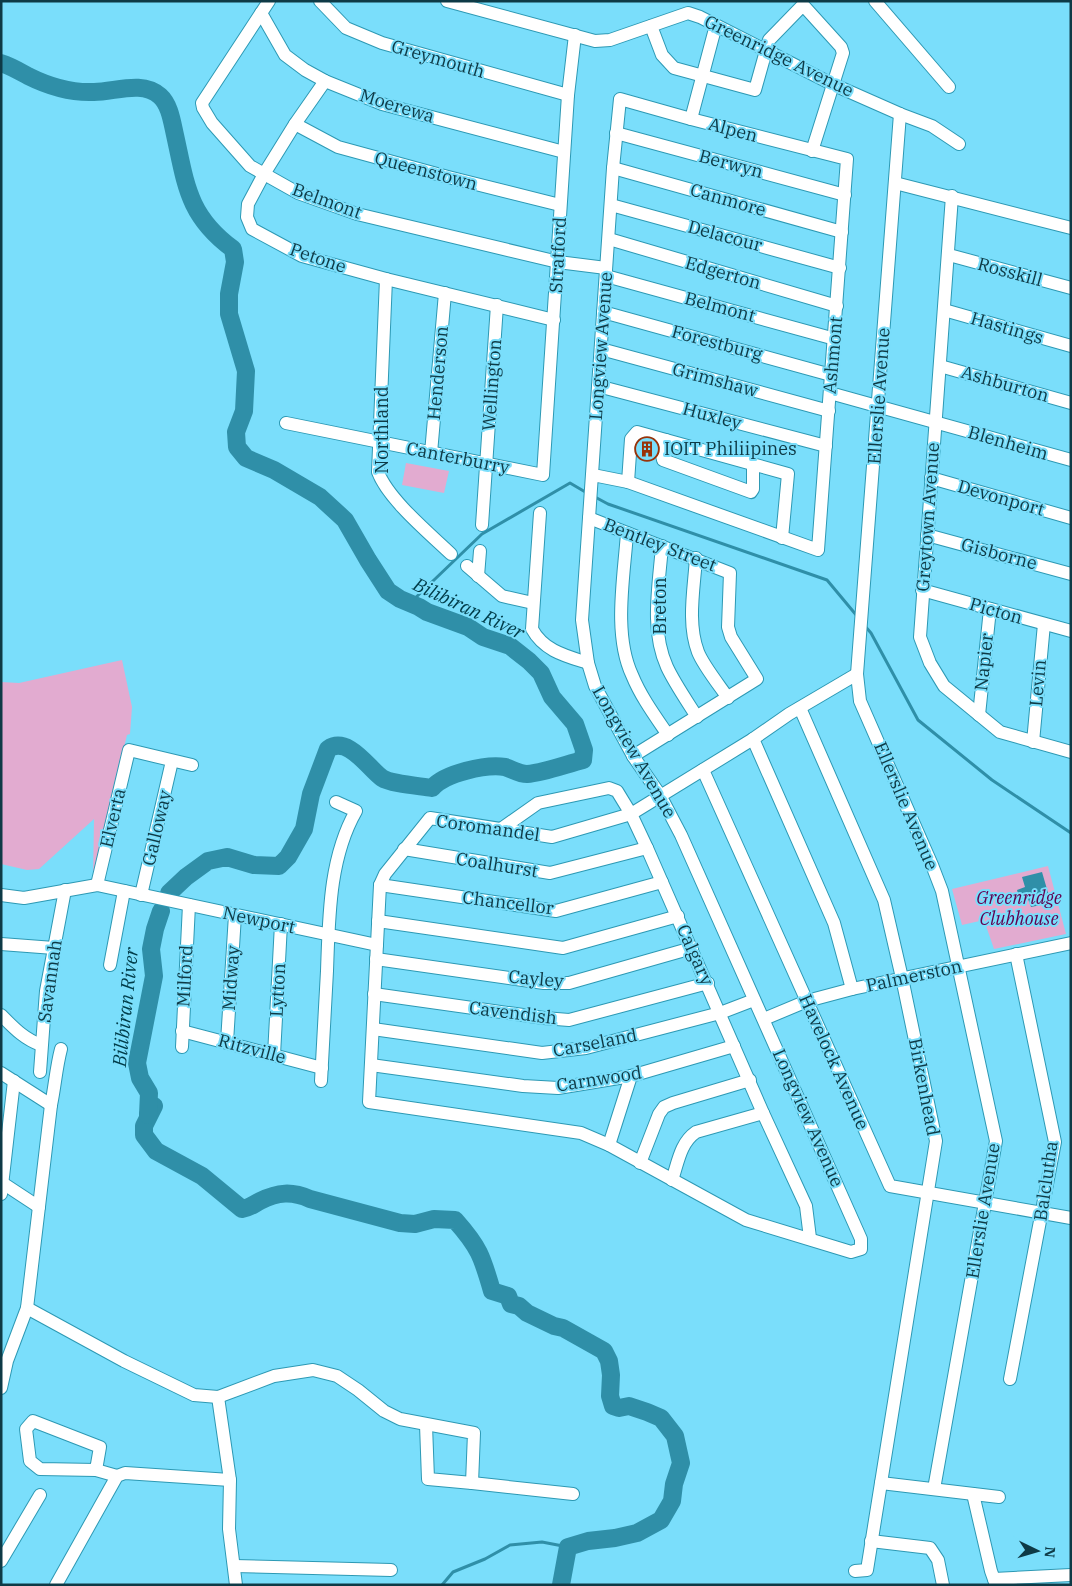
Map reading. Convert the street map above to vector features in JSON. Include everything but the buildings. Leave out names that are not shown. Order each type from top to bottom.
[{"type":"street","name":"Belmont","points":[[269,1],[202,103],[202,108],[212,123],[250,166],[298,193],[357,214],[606,272],[835,339]]},
{"type":"street","name":"Greymouth","points":[[320,1],[346,28],[382,43],[568,96]]},
{"type":"street","points":[[682,1],[688,13]]},
{"type":"street","points":[[875,1],[949,87]]},
{"type":"street","name":"Greenridge Avenue","points":[[451,2],[595,41],[610,40],[688,13],[700,16],[832,84],[932,126],[959,144]]},
{"type":"street","points":[[651,26],[662,55],[667,63],[674,68],[755,90],[769,40],[803,4],[841,47],[843,53],[812,151]]},
{"type":"street","name":"Moerewa","points":[[261,13],[285,55],[305,70],[325,81],[382,104],[564,152]]},
{"type":"street","points":[[691,119],[716,25]]},
{"type":"street","name":"Stratford","points":[[543,475],[558,262],[560,205],[568,96],[575,35]]},
{"type":"street","name":"Petone","points":[[325,81],[295,124],[248,204],[247,217],[252,229],[302,256],[386,279],[554,320]]},
{"type":"street","name":"Alpen","points":[[620,99],[847,159]]},
{"type":"street","name":"Longview Avenue","points":[[620,99],[613,168],[582,620],[588,663],[595,686],[633,756],[660,795],[681,835],[861,1239],[861,1249],[851,1252],[810,1238]]},
{"type":"street","name":"Ellerslie Avenue","points":[[900,114],[857,674],[860,701],[942,891],[996,1142],[934,1489]]},
{"type":"street","name":"Queenstown","points":[[295,124],[338,147],[448,178],[560,205]]},
{"type":"street","name":"Berwyn","points":[[616,133],[845,195]]},
{"type":"street","name":"Ashmont","points":[[782,538],[818,550],[847,159]]},
{"type":"street","name":"Canmore","points":[[613,168],[842,232]]},
{"type":"street","points":[[895,183],[952,196],[1071,228]]},
{"type":"street","name":"Greytown Avenue","points":[[952,196],[920,637],[930,663],[944,686],[1000,732],[1071,752]]},
{"type":"street","name":"Delacour","points":[[611,205],[840,268]]},
{"type":"street","name":"Edgerton","points":[[609,239],[837,306]]},
{"type":"street","name":"Rosskill","points":[[949,255],[1071,288]]},
{"type":"street","name":"Northland","points":[[386,279],[378,472],[382,483],[394,498],[451,554]]},
{"type":"street","name":"Henderson","points":[[431,453],[445,293]]},
{"type":"street","name":"Wellington","points":[[482,525],[497,305]]},
{"type":"street","name":"Hastings","points":[[944,310],[1071,346]]},
{"type":"street","name":"Forestburg","points":[[603,312],[831,375]]},
{"type":"street","name":"Grimshaw","points":[[601,349],[829,411]]},
{"type":"street","name":"Ashburton","points":[[940,366],[1071,403]]},
{"type":"street","name":"Huxley","points":[[598,386],[826,446]]},
{"type":"street","name":"Blenheim","points":[[830,393],[1071,460]]},
{"type":"street","name":"Canterburry","points":[[286,424],[543,475]]},
{"type":"street","points":[[592,475],[628,482],[782,538],[788,474],[637,432],[631,439],[628,482]]},
{"type":"street","points":[[666,440],[662,455],[663,460],[751,492],[753,490],[753,464]]},
{"type":"street","name":"Devonport","points":[[931,478],[1071,518]]},
{"type":"street","points":[[540,513],[532,629],[555,652],[588,663]]},
{"type":"street","name":"Bentley Street","points":[[589,518],[696,558],[730,573],[728,627],[731,637],[757,679],[728,698]]},
{"type":"street","points":[[628,533],[621,636],[631,674],[645,701],[668,735]]},
{"type":"street","name":"Gisborne","points":[[927,535],[1071,574]]},
{"type":"street","name":"Breton","points":[[662,546],[657,614],[658,636],[667,668],[697,716]]},
{"type":"street","points":[[478,576],[480,551]]},
{"type":"street","points":[[633,756],[728,698],[698,653],[693,632],[692,615],[696,558]]},
{"type":"street","points":[[466,566],[502,596],[533,603]]},
{"type":"street","name":"Picton","points":[[922,590],[1071,631]]},
{"type":"street","name":"Napier","points":[[979,715],[990,609]]},
{"type":"street","name":"Levin","points":[[1032,742],[1044,624]]},
{"type":"street","name":"Coromandel","points":[[609,1145],[582,1132],[369,1102],[380,885],[385,874],[430,818],[552,836],[631,814],[753,739],[789,714],[857,674]]},
{"type":"street","name":"Birkenhead","points":[[800,708],[884,900],[936,1141],[867,1570],[855,1571]]},
{"type":"street","points":[[753,739],[834,923],[852,989]]},
{"type":"street","name":"Elverta","points":[[97,886],[129,750],[172,761]]},
{"type":"street","points":[[172,761],[192,765]]},
{"type":"street","name":"Galloway","points":[[141,895],[172,761]]},
{"type":"street","name":"Havelock Avenue","points":[[703,770],[890,1186],[1071,1218]]},
{"type":"street","name":"Calgary","points":[[502,829],[538,803],[608,788],[616,791],[631,814],[647,848],[708,983],[763,1113],[806,1206],[810,1238]]},
{"type":"street","points":[[321,1081],[331,889],[340,851],[356,811],[336,802]]},
{"type":"street","name":"Coalhurst","points":[[404,849],[550,873],[647,848]]},
{"type":"street","name":"Chancellor","points":[[380,885],[556,911],[662,882]]},
{"type":"street","name":"Newport","points":[[1,895],[24,898],[97,886],[377,945]]},
{"type":"street","name":"Savannah","points":[[40,1072],[46,991],[65,890]]},
{"type":"street","points":[[110,966],[124,891]]},
{"type":"street","name":"Milford","points":[[182,1047],[189,905]]},
{"type":"street","name":"Midway","points":[[227,1042],[235,915]]},
{"type":"street","points":[[378,921],[563,948],[678,916]]},
{"type":"street","name":"Lytton","points":[[274,1055],[281,924]]},
{"type":"street","points":[[1,944],[54,948]]},
{"type":"street","name":"Cayley","points":[[376,959],[544,983],[569,983],[692,948]]},
{"type":"street","name":"Palmerston","points":[[764,1019],[807,1001],[852,989],[1016,954],[1070,948]]},
{"type":"street","name":"Balclutha","points":[[1010,1379],[1055,1142],[1016,954]]},
{"type":"street","name":"Cavendish","points":[[374,994],[534,1017],[569,1020],[708,983]]},
{"type":"street","name":"Carseland","points":[[373,1029],[542,1053],[586,1048],[720,1013],[754,1000]]},
{"type":"street","points":[[1,1015],[21,1035],[31,1042],[41,1045]]},
{"type":"street","name":"Ritzville","points":[[182,1031],[322,1068]]},
{"type":"street","name":"Carnwood","points":[[371,1065],[523,1086],[558,1088],[631,1076],[734,1046]]},
{"type":"street","points":[[1,1388],[4,1359],[27,1308],[51,1104],[60,1049]]},
{"type":"street","points":[[1,1073],[51,1104]]},
{"type":"street","points":[[631,1076],[609,1145],[746,1220],[810,1238]]},
{"type":"street","points":[[640,1163],[659,1114],[664,1107],[750,1080]]},
{"type":"street","points":[[14,1081],[2,1186],[39,1207]]},
{"type":"street","points":[[672,1180],[683,1145],[688,1137],[696,1132],[763,1113]]},
{"type":"street","points":[[27,1308],[124,1361],[194,1395],[218,1397],[274,1376],[313,1370],[337,1376],[384,1411],[400,1419],[474,1433],[472,1482]]},
{"type":"street","points":[[218,1397],[230,1480],[230,1529],[236,1585]]},
{"type":"street","points":[[96,1470],[100,1447],[33,1421],[26,1429],[30,1461],[40,1468],[96,1470],[117,1476],[125,1473],[230,1480]]},
{"type":"street","points":[[426,1425],[428,1479],[472,1482],[573,1494]]},
{"type":"street","points":[[56,1585],[117,1476]]},
{"type":"street","points":[[881,1483],[999,1497]]},
{"type":"street","points":[[973,1494],[995,1582],[1071,1575]]},
{"type":"street","points":[[1,1561],[40,1495]]},
{"type":"street","points":[[872,1541],[930,1548],[938,1560],[943,1585]]},
{"type":"street","points":[[234,1566],[391,1570]]},
{"type":"green space","points":[[406,463],[449,471],[444,493],[402,485]]},
{"type":"green space","points":[[122,660],[132,707],[130,734],[127,735],[93,879],[94,819],[39,869],[27,870],[1,864],[1,682],[19,683]]},
{"type":"green space","name":"Greenridge Clubhouse","points":[[1048,866],[1066,934],[994,949],[984,920],[962,925],[952,889]]},
{"type":"water","points":[[1042,872],[1051,903],[1031,907],[1028,899],[1020,901],[1017,890],[1025,887],[1022,877]]},
{"type":"waterway","name":"Bilibiran River","points":[[1,63],[36,80],[60,88],[86,92],[137,88],[153,91],[160,96],[170,114],[182,169],[191,198],[206,224],[233,249],[235,262],[229,294],[229,314],[246,371],[244,411],[236,432],[237,447],[246,458],[274,470],[320,497],[345,520],[388,591],[427,612],[468,627],[483,637],[510,646],[529,661],[541,673],[552,697],[575,724],[584,750],[583,760],[548,770],[527,774],[497,766],[477,768],[446,778],[432,788],[386,780],[377,774],[358,755],[343,746],[336,746],[328,749],[311,794],[304,829],[288,857],[279,866],[254,865],[227,857],[208,861],[186,877],[169,893]]},
{"type":"waterway","points":[[410,603],[482,534],[570,483],[587,493]]},
{"type":"waterway","points":[[595,497],[608,504],[827,580],[857,616]]},
{"type":"waterway","points":[[864,625],[871,633],[918,720],[992,780],[1071,833]]},
{"type":"waterway","name":"Bilibiran River","points":[[148,1115],[149,1093],[140,1078],[137,1063],[154,976],[151,949],[161,911]]},
{"type":"waterway","name":"Bilibiran River","points":[[148,1115],[154,1106],[144,1126],[144,1135],[156,1151],[202,1176],[242,1209],[279,1194],[291,1194],[400,1223],[415,1224],[434,1219],[455,1220],[479,1252],[492,1291],[508,1296],[511,1304],[519,1306],[527,1313],[554,1326],[563,1328],[604,1351],[609,1361],[611,1375],[610,1396],[613,1406],[619,1408],[629,1406],[661,1418],[675,1436],[681,1463],[674,1484],[672,1501],[661,1520],[637,1533],[588,1541],[568,1547],[561,1585]]},
{"type":"waterway","points":[[442,1585],[453,1572],[485,1559],[510,1545],[542,1542],[568,1547]]},
{"type":"place","name":"IOIT Philiipines","points":[[647,449]]}]
